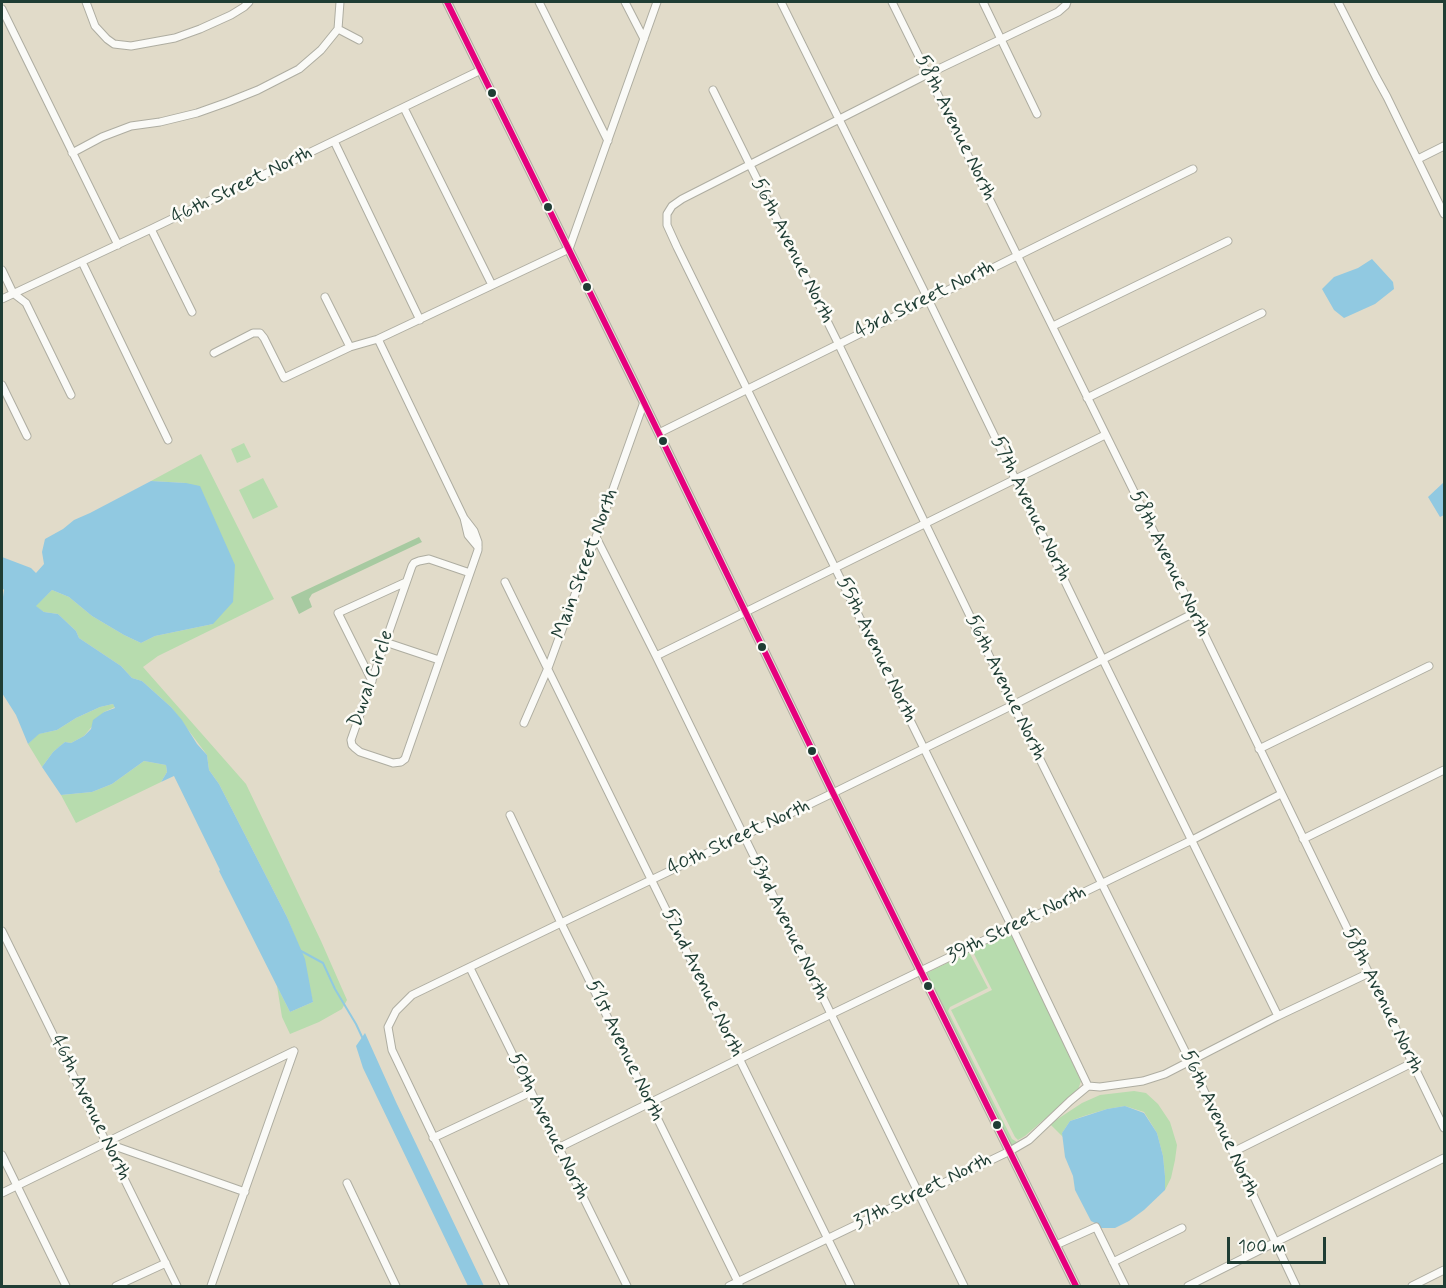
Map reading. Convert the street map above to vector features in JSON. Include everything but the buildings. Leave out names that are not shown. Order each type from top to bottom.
[{"type":"main road","points":[[447,2],[1076,1287]]},
{"type":"street","points":[[86,2],[95,26],[107,39],[114,44],[131,46],[175,38],[192,32],[231,15],[249,2]]},
{"type":"street","points":[[72,153],[102,137],[131,126],[197,113],[228,102],[258,90],[298,69],[321,50],[338,29],[340,2]]},
{"type":"street","points":[[538,2],[608,141]]},
{"type":"street","points":[[625,2],[644,39]]},
{"type":"street","points":[[214,353],[253,333],[260,333],[284,378],[350,347],[378,339],[420,320],[569,249],[657,2]]},
{"type":"street","name":"57th Avenue North","points":[[781,2],[1278,1016]]},
{"type":"street","name":"58th Avenue North","points":[[892,2],[1053,326],[1444,1128]]},
{"type":"street","points":[[983,2],[1037,114]]},
{"type":"street","points":[[748,164],[1058,12],[1067,2]]},
{"type":"street","points":[[1338,2],[1444,214]]},
{"type":"street","points":[[2,9],[118,245]]},
{"type":"street","points":[[338,29],[359,40]]},
{"type":"street","name":"46th Street North","points":[[2,299],[481,70]]},
{"type":"street","name":"56th Avenue North","points":[[713,90],[1013,705],[1190,1061],[1296,1287]]},
{"type":"street","points":[[404,108],[492,285]]},
{"type":"street","points":[[334,141],[420,320]]},
{"type":"street","points":[[1418,159],[1444,146]]},
{"type":"street","name":"55th Avenue North","points":[[748,164],[672,206],[667,214],[667,225],[1088,1086]]},
{"type":"street","name":"43rd Street North","points":[[658,433],[1192,169]]},
{"type":"street","points":[[152,229],[192,312]]},
{"type":"street","points":[[1053,326],[1228,241]]},
{"type":"street","points":[[82,262],[168,440]]},
{"type":"street","points":[[2,270],[13,294],[26,303],[70,395]]},
{"type":"street","points":[[325,297],[350,347]]},
{"type":"street","points":[[1088,398],[1262,313]]},
{"type":"street","name":"Duval Circle","points":[[378,339],[464,518],[477,537],[478,549],[470,573],[440,660],[406,757],[401,762],[393,763],[360,752],[352,746],[351,740],[414,563],[429,559],[470,573]]},
{"type":"street","points":[[2,384],[27,436]]},
{"type":"street","name":"Main Street North","points":[[524,723],[548,668],[644,402]]},
{"type":"street","points":[[656,656],[1105,435]]},
{"type":"street","name":"53rd Avenue North","points":[[596,537],[964,1287]]},
{"type":"street","points":[[372,681],[338,613],[406,582]]},
{"type":"street","name":"52nd Avenue North","points":[[505,582],[851,1287]]},
{"type":"street","name":"40th Street North","points":[[433,1138],[392,1050],[388,1028],[396,1011],[412,995],[833,793],[1194,614]]},
{"type":"street","points":[[385,642],[440,660]]},
{"type":"street","points":[[1260,749],[1429,666]]},
{"type":"street","points":[[1303,839],[1444,770]]},
{"type":"street","name":"39th Street North","points":[[558,1148],[1192,840],[1281,794]]},
{"type":"street","name":"51st Avenue North","points":[[510,814],[739,1285]]},
{"type":"street","name":"46th Avenue North","points":[[2,930],[177,1287]]},
{"type":"street","name":"50th Avenue North","points":[[470,968],[627,1287]]},
{"type":"street","points":[[1088,1086],[1100,1087],[1143,1081],[1164,1074],[1369,973]]},
{"type":"street","points":[[2,1193],[294,1051],[211,1287]]},
{"type":"street","points":[[1233,1152],[1412,1063]]},
{"type":"street","name":"37th Street North","points":[[729,1287],[739,1285],[828,1238],[1010,1151],[1029,1140],[1088,1086]]},
{"type":"street","points":[[505,1287],[433,1138],[531,1092]]},
{"type":"street","points":[[106,1143],[245,1192]]},
{"type":"street","points":[[2,1155],[66,1287]]},
{"type":"street","points":[[1188,1287],[1444,1158]]},
{"type":"street","points":[[347,1183],[396,1287]]},
{"type":"street","points":[[1056,1245],[1096,1227],[1125,1287]]},
{"type":"street","points":[[1113,1262],[1182,1228]]},
{"type":"street","points":[[116,1287],[166,1263]]},
{"type":"street","points":[[1412,1287],[1444,1270]]},
{"type":"green space","points":[[244,443],[251,457],[237,463],[231,449]]},
{"type":"green space","points":[[201,454],[274,599],[158,656],[143,667],[246,784],[347,1000],[342,1009],[290,1034],[282,1017],[277,986],[290,1012],[313,1002],[295,937],[219,784],[209,770],[207,755],[171,707],[142,681],[132,678],[121,666],[79,638],[76,631],[58,614],[44,612],[35,606],[52,590],[69,597],[92,616],[141,643],[155,636],[213,624],[186,483],[151,481]]},
{"type":"green space","points":[[263,478],[278,507],[253,519],[239,490]]},
{"type":"green space","points":[[419,537],[422,542],[312,594],[309,599],[312,607],[299,614],[291,597]]},
{"type":"green space","points":[[113,704],[115,707],[104,712],[84,736],[71,743],[65,742],[53,752],[42,767],[28,744],[38,734],[57,730],[76,718]]},
{"type":"green space","points":[[144,761],[166,765],[167,772],[161,782],[76,823],[61,795],[92,792],[112,784]]},
{"type":"green space","points":[[1010,931],[1081,1081],[1078,1090],[1018,1140],[951,1010],[992,990],[972,950]]},
{"type":"green space","points":[[969,952],[988,988],[950,1007],[948,1011],[1012,1139],[1017,1142],[1012,1146],[927,973]]},
{"type":"green space","points":[[1134,1091],[1146,1093],[1158,1104],[1170,1122],[1177,1145],[1171,1178],[1165,1190],[1163,1156],[1157,1133],[1144,1112],[1125,1106],[1084,1116],[1070,1121],[1062,1133],[1063,1137],[1050,1124],[1082,1103],[1100,1095]]},
{"type":"water","points":[[1372,259],[1393,282],[1394,289],[1375,304],[1344,318],[1334,310],[1322,289],[1334,277],[1358,268]]},
{"type":"water","points":[[151,481],[200,486],[235,565],[233,602],[213,624],[155,636],[141,643],[92,616],[69,597],[52,590],[36,606],[44,612],[58,614],[76,631],[79,638],[121,666],[132,678],[142,681],[171,707],[207,755],[209,770],[219,784],[287,917],[305,959],[313,1002],[290,1012],[174,776],[161,782],[167,772],[166,765],[144,761],[112,784],[92,792],[61,795],[42,767],[53,752],[65,742],[71,743],[84,736],[91,729],[93,720],[115,708],[113,704],[76,718],[57,730],[39,734],[28,744],[16,715],[2,693],[4,590],[2,587],[2,557],[31,568],[36,573],[44,564],[42,552],[45,539],[74,520]]},
{"type":"water","points":[[1444,482],[1444,515],[1440,517],[1428,497]]},
{"type":"water","points":[[365,1033],[484,1286],[468,1286],[363,1068],[356,1046]]},
{"type":"water","points":[[1125,1106],[1144,1113],[1157,1133],[1163,1156],[1165,1190],[1129,1221],[1115,1228],[1101,1228],[1091,1221],[1075,1190],[1073,1176],[1065,1157],[1062,1133],[1070,1121],[1107,1109]]},
{"type":"waterway","points":[[301,951],[323,963],[363,1039]]},
{"type":"transit line","points":[[447,2],[1076,1286]]}]
